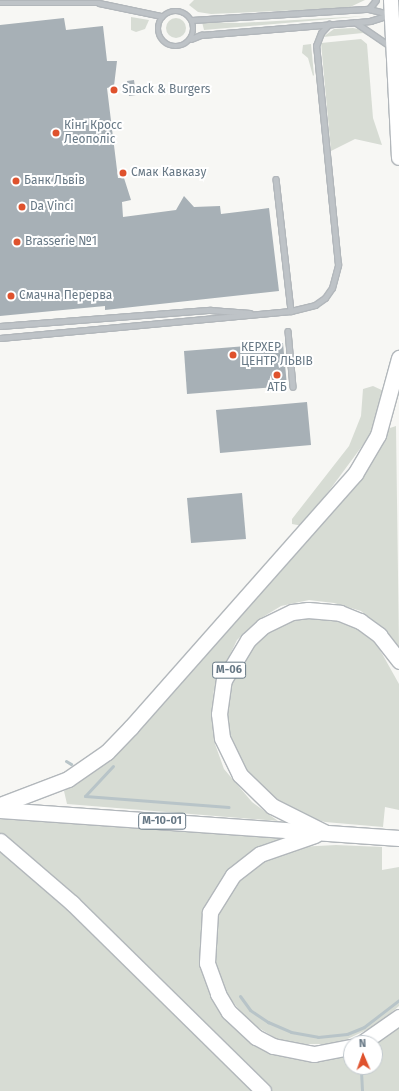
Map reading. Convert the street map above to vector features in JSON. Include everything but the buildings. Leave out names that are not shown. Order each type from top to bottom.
[{"type":"highway","points":[[0,804],[68,779],[107,752],[136,721],[354,474],[378,434],[399,358]]},
{"type":"highway","name":"М-06","points":[[393,838],[324,832],[272,806],[240,776],[222,738],[219,714],[224,680],[248,640],[263,626],[292,612],[308,610],[340,613],[360,621],[378,635],[399,661]]},
{"type":"highway","name":"М-10-01","points":[[0,810],[324,832]]},
{"type":"highway","points":[[324,832],[260,854],[234,875],[210,912],[207,963],[218,994],[229,1012],[256,1037],[273,1046],[314,1054],[343,1049]]},
{"type":"highway","points":[[0,841],[72,903],[263,1091]]},
{"type":"highway","points":[[373,1035],[399,1016]]},
{"type":"main road","points":[[390,0],[395,14],[394,49],[399,158]]},
{"type":"lane","points":[[369,9],[376,0]]},
{"type":"lane","points":[[0,3],[100,3],[162,16],[175,10],[192,20],[369,9],[395,14]]},
{"type":"lane","points":[[162,16],[157,28],[166,44],[179,47],[201,35],[355,22],[395,14]]},
{"type":"lane","points":[[190,40],[194,30],[192,20]]},
{"type":"lane","points":[[355,22],[394,49]]},
{"type":"lane","points":[[0,338],[291,311],[315,305],[325,298],[337,276],[316,46],[321,33],[329,24]]},
{"type":"lane","points":[[276,179],[291,311]]},
{"type":"lane","points":[[0,326],[210,310],[262,314]]},
{"type":"lane","points":[[288,331],[293,386]]},
{"type":"shaded area","points":[[194,0],[365,0],[348,8],[211,14],[198,12],[189,5]]},
{"type":"shaded area","points":[[366,16],[204,30],[202,22],[239,23]]},
{"type":"shaded area","points":[[131,17],[149,20],[145,29],[136,32],[131,30]]},
{"type":"shaded area","points":[[172,18],[180,18],[186,24],[186,32],[180,38],[172,38],[166,32],[166,24]]},
{"type":"shaded area","points":[[353,28],[363,30],[372,38],[363,33],[323,37],[334,29]]},
{"type":"shaded area","points":[[361,39],[367,44],[373,118],[382,145],[355,139],[331,151],[321,43]]},
{"type":"shaded area","points":[[311,44],[313,76],[308,58],[302,53],[303,45]]},
{"type":"shaded area","points":[[373,386],[386,392],[371,434],[303,526],[292,524],[292,519],[349,446],[361,416],[363,389]]},
{"type":"shaded area","points":[[396,426],[399,647],[361,611],[334,603],[309,600],[281,606],[258,620],[237,640],[214,689],[212,715],[215,744],[224,769],[252,802],[278,821],[67,804],[64,791],[99,767],[127,742],[390,428]]},
{"type":"shaded area","points":[[320,616],[358,628],[375,641],[399,684],[399,810],[385,807],[383,827],[325,822],[301,815],[261,790],[236,760],[226,725],[230,681],[253,644],[269,632],[284,623]]},
{"type":"shaded area","points":[[0,819],[287,838],[229,870],[203,964],[255,1040],[343,1051],[343,1075],[383,1075],[383,1036],[399,1022],[399,1091],[269,1091],[0,835]]},
{"type":"shaded area","points":[[336,845],[382,847],[382,870],[399,867],[399,1006],[377,1025],[356,1035],[343,1035],[343,1041],[337,1044],[294,1044],[277,1039],[249,1022],[225,992],[213,962],[214,918],[227,890],[259,861],[298,847]]},
{"type":"shaded area","points":[[0,848],[20,863],[252,1091],[0,1091]]},
{"type":"waterway","points":[[66,761],[71,764]]},
{"type":"waterway","points":[[113,766],[85,796],[229,807]]},
{"type":"waterway","points":[[240,996],[250,1010],[268,1022],[291,1032],[318,1037],[347,1034],[364,1027],[399,1000]]},
{"type":"waterway","points":[[361,1075],[362,1091]]},
{"type":"place","name":"Snack & Burgers","points":[[114,90]]},
{"type":"place","name":"Кінґ Кросс Леополіс","points":[[56,133]]},
{"type":"place","name":"Смак Кавказу","points":[[123,173]]},
{"type":"place","name":"Банк Львів","points":[[16,181]]},
{"type":"place","name":"Da Vinci","points":[[22,207]]},
{"type":"place","name":"Brasserie №1","points":[[17,242]]},
{"type":"place","name":"Смачна Перерва","points":[[11,296]]},
{"type":"place","name":"КЕРХЕР ЦЕНТР ЛЬВІВ","points":[[233,355]]},
{"type":"place","name":"АТБ","points":[[277,375]]}]
